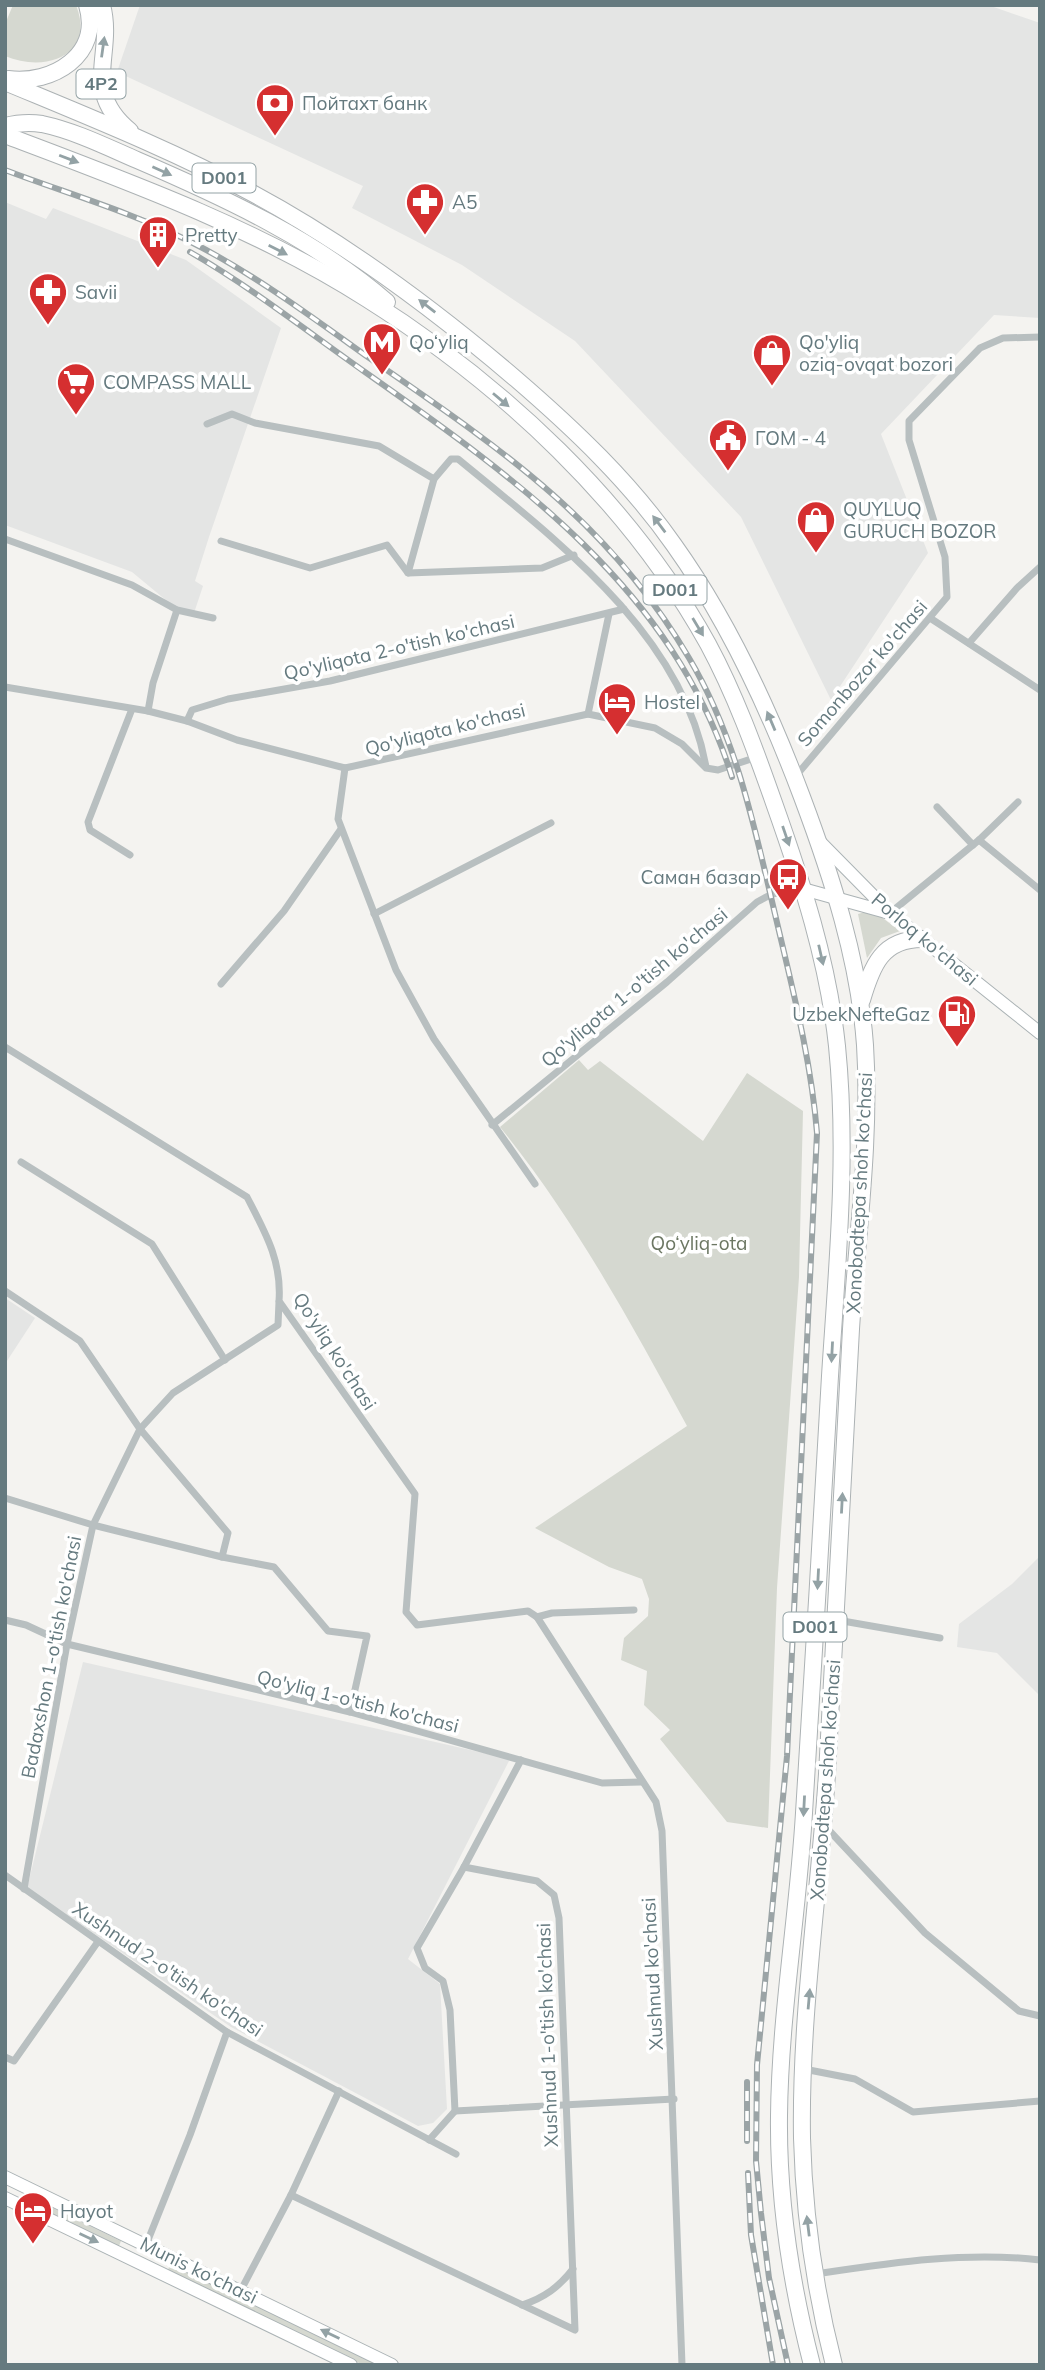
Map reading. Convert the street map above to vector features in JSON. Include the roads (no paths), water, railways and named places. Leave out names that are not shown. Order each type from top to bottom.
[{"type":"highway","points":[[5,80],[32,80],[54,74],[73,61],[83,48],[90,23],[87,5]]},
{"type":"highway","name":"4P2","points":[[102,5],[105,29],[100,74],[104,94],[125,126],[151,142]]},
{"type":"highway","name":"Xonobodtepa shoh ko'chasi","points":[[5,80],[151,142],[256,195],[330,238],[392,280],[499,365],[588,444],[654,517],[712,602],[757,690],[817,839],[836,900],[860,1006],[866,1050],[866,1112],[824,1825],[803,2069],[802,2144],[815,2274],[834,2365]]},
{"type":"highway","points":[[5,126],[42,124],[116,150],[228,202],[367,285],[449,357]]},
{"type":"highway","name":"Xonobodtepa shoh ko'chasi","points":[[5,135],[86,166],[279,250],[365,297],[449,357],[519,415],[575,468],[647,552],[708,644],[757,756],[803,889],[831,1000],[837,1045],[841,1131],[839,1227],[803,1828],[779,2116],[781,2181],[789,2257],[812,2365]]},
{"type":"highway","points":[[860,1006],[869,975],[882,953],[896,943],[922,939]]},
{"type":"highway","points":[[816,1618],[836,1620]]},
{"type":"street","name":"Somonbozor ko'chasi","points":[[794,777],[947,597],[949,575],[909,440],[909,421],[980,348],[1003,338],[1040,337]]},
{"type":"street","points":[[207,424],[232,414],[255,423],[379,446],[434,479]]},
{"type":"street","points":[[408,573],[434,479],[451,458],[458,459],[574,555],[624,609],[668,670],[700,734],[706,768],[718,770],[757,756]]},
{"type":"street","points":[[5,538],[132,585],[177,610],[213,618]]},
{"type":"street","points":[[221,541],[310,568],[387,545],[408,573]]},
{"type":"street","points":[[408,573],[542,568],[574,555]]},
{"type":"street","points":[[970,643],[1017,588],[1040,567]]},
{"type":"street","name":"Qo'yliqota 2-o'tish ko'chasi","points":[[187,721],[192,710],[228,699],[330,681],[624,609]]},
{"type":"street","points":[[148,711],[153,682],[177,610]]},
{"type":"street","points":[[588,714],[609,614]]},
{"type":"street","points":[[930,618],[1040,690]]},
{"type":"street","name":"Qo'yliqota ko'chasi","points":[[5,687],[148,711],[187,721],[237,740],[345,768],[588,714],[655,728],[682,744],[706,768]]},
{"type":"street","points":[[130,855],[90,830],[88,822],[132,709]]},
{"type":"street","points":[[345,768],[338,819],[409,997],[492,1125],[534,1184]]},
{"type":"street","points":[[803,889],[890,913],[976,843],[1018,802]]},
{"type":"street","points":[[937,807],[976,843],[1040,890]]},
{"type":"street","points":[[374,914],[551,823]]},
{"type":"street","points":[[222,984],[284,911],[341,829]]},
{"type":"street","name":"Porloq ko'chasi","points":[[817,839],[890,913],[1040,1033]]},
{"type":"street","name":"Qo'yliqota 1-o'tish ko'chasi","points":[[492,1125],[667,982],[757,902],[772,894],[803,889]]},
{"type":"street","name":"Qo'yliq ko'chasi","points":[[5,1047],[247,1197],[266,1233],[281,1275],[279,1301],[415,1494],[406,1612],[417,1625],[528,1611],[539,1616]]},
{"type":"street","points":[[21,1162],[152,1244],[225,1360]]},
{"type":"street","points":[[5,1291],[80,1341],[140,1429],[228,1533],[222,1558]]},
{"type":"street","name":"Badaxshon 1-o'tish ko'chasi","points":[[24,1889],[67,1644],[93,1525],[140,1429],[173,1393],[278,1325],[279,1301]]},
{"type":"street","points":[[5,1498],[93,1525],[222,1558],[274,1567],[328,1631],[367,1636],[350,1712]]},
{"type":"street","points":[[539,1616],[552,1613],[634,1610]]},
{"type":"street","name":"Xushnud ko'chasi","points":[[539,1616],[656,1802],[662,1831],[682,2365]]},
{"type":"street","name":"Qo'yliq 1-o'tish ko'chasi","points":[[5,1620],[26,1625],[67,1644],[350,1712],[602,1783],[641,1782]]},
{"type":"street","points":[[836,1620],[940,1638]]},
{"type":"street","points":[[429,2140],[455,2111],[450,2010],[443,1982],[425,1968],[417,1948],[521,1760]]},
{"type":"street","points":[[824,1825],[925,1933],[1019,2011],[1040,2016]]},
{"type":"street","name":"Xushnud 1-o'tish ko'chasi","points":[[291,2195],[575,2330],[559,1918],[554,1895],[537,1881],[464,1867]]},
{"type":"street","name":"Xushnud 2-o'tish ko'chasi","points":[[5,1875],[97,1943],[227,2032],[456,2154]]},
{"type":"street","points":[[5,2057],[14,2061],[97,1943]]},
{"type":"street","points":[[139,2261],[181,2160],[227,2032]]},
{"type":"street","points":[[803,2069],[855,2079],[913,2112],[1040,2101]]},
{"type":"street","points":[[241,2290],[291,2195],[340,2091]]},
{"type":"street","points":[[455,2111],[674,2099]]},
{"type":"street","name":"Munis ko'chasi","points":[[5,2177],[391,2365]]},
{"type":"street","points":[[9,2200],[20,2184]]},
{"type":"street","name":"Munis ko'chasi","points":[[9,2200],[351,2365]]},
{"type":"street","points":[[815,2274],[900,2262],[1012,2256],[1040,2260]]},
{"type":"street","points":[[522,2305],[538,2300],[562,2283],[573,2269]]},
{"type":"railway","points":[[5,170],[144,221],[212,253],[301,310],[503,454],[585,524],[657,608],[705,688],[731,750],[751,815],[794,996],[806,1050],[817,1133],[787,1756],[757,2065],[756,2161],[761,2213],[769,2278],[788,2365]]},
{"type":"railway","points":[[190,252],[257,295],[422,412],[533,498],[584,544],[630,595],[672,650],[706,710],[732,777]]},
{"type":"railway","points":[[747,2082],[747,2141]]},
{"type":"railway","points":[[748,2173],[751,2235],[773,2365]]},
{"type":"place","name":"Пойтахт банк","points":[[275,137]]},
{"type":"place","name":"А5","points":[[425,236]]},
{"type":"place","name":"Pretty","points":[[158,269]]},
{"type":"place","name":"Savii","points":[[48,326]]},
{"type":"place","name":"Qo‘yliq","points":[[382,376]]},
{"type":"place","name":"Qo'yliq oziq-ovqat bozori","points":[[772,387]]},
{"type":"place","name":"COMPASS MALL","points":[[76,416]]},
{"type":"place","name":"ГОМ - 4","points":[[728,472]]},
{"type":"place","name":"QUYLUQ GURUCH BOZOR","points":[[816,554]]},
{"type":"place","name":"Hostel","points":[[617,736]]},
{"type":"place","name":"Саман базар","points":[[788,911]]},
{"type":"place","name":"UzbekNefteGaz","points":[[957,1048]]},
{"type":"place","name":"Hayot","points":[[33,2245]]},
{"type":"park label","name":"Qo‘yliq-ota","points":[[699,1243]]}]
